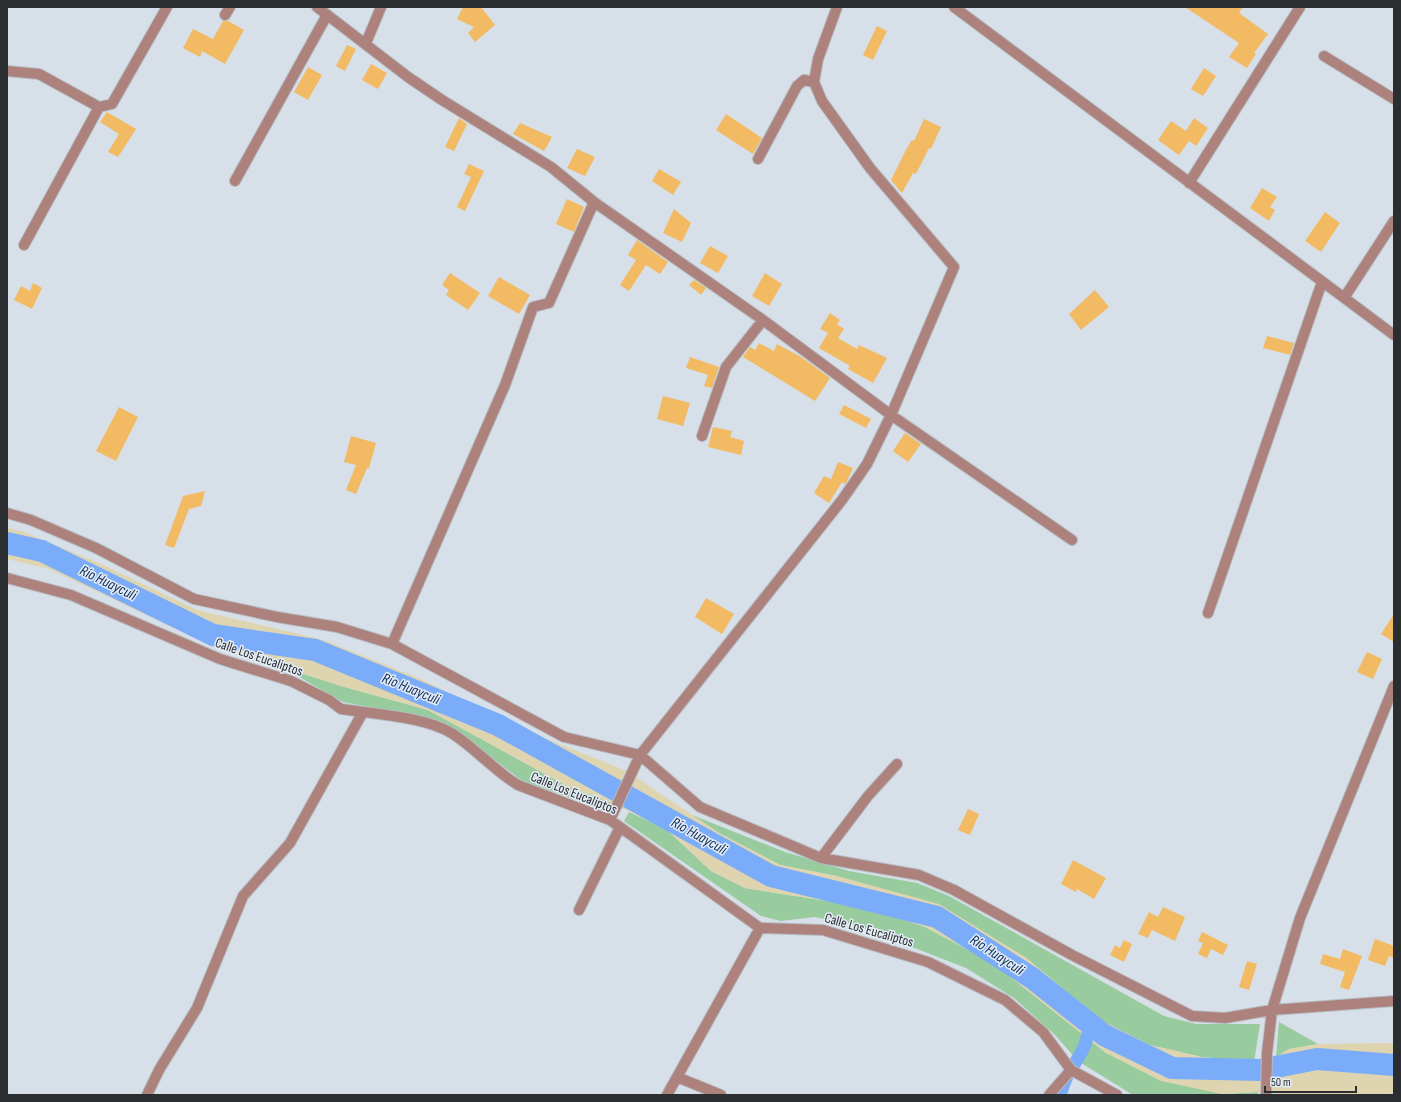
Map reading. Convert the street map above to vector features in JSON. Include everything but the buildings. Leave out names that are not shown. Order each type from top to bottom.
[{"type":"street","points":[[24,245],[99,108],[112,104],[167,7]]},
{"type":"street","points":[[317,7],[366,43],[408,77],[442,100],[551,167],[594,202],[763,320],[891,415],[1072,540]]},
{"type":"street","points":[[366,43],[381,7]]},
{"type":"street","points":[[610,820],[640,755],[842,500],[867,464],[891,415],[954,267],[870,168],[822,101],[814,82],[818,59],[837,7]]},
{"type":"street","points":[[954,7],[1394,335]]},
{"type":"street","points":[[1189,183],[1300,7]]},
{"type":"street","points":[[234,181],[327,15]]},
{"type":"street","points":[[1324,56],[1394,99]]},
{"type":"street","points":[[7,71],[39,74],[99,108]]},
{"type":"street","points":[[758,159],[797,86],[804,80],[814,82]]},
{"type":"street","points":[[392,644],[505,385],[533,307],[549,303],[594,202]]},
{"type":"street","points":[[1344,298],[1394,221]]},
{"type":"street","points":[[1208,613],[1322,282]]},
{"type":"street","points":[[702,436],[726,367],[763,320]]},
{"type":"street","points":[[7,513],[31,520],[96,548],[194,599],[277,617],[337,627],[392,644],[564,736],[640,755],[700,808],[821,858],[919,875],[954,890],[1072,955],[1192,1016],[1225,1018],[1272,1010],[1394,1001]]},
{"type":"street","name":"Calle Los Eucaliptos","points":[[7,578],[71,595],[220,660],[291,681],[329,700],[341,708],[437,725],[454,734],[507,778],[518,785],[610,820],[760,928],[823,930],[928,962],[1005,1000],[1043,1032],[1071,1070],[1118,1095]]},
{"type":"street","points":[[1266,1095],[1267,1053],[1272,1010],[1300,918],[1394,686]]},
{"type":"street","points":[[147,1095],[159,1070],[197,1008],[243,896],[290,843],[363,712]]},
{"type":"street","points":[[821,858],[868,796],[897,764]]},
{"type":"street","points":[[579,910],[620,827]]},
{"type":"street","points":[[668,1095],[760,928]]},
{"type":"street","points":[[1048,1095],[1071,1070]]},
{"type":"street","points":[[678,1077],[721,1095]]},
{"type":"green space","points":[[282,667],[341,686],[428,710],[567,786],[612,803],[607,811],[521,780],[461,734],[437,720],[343,702]]},
{"type":"green space","points":[[629,812],[666,829],[711,871],[745,888],[871,908],[925,927],[993,963],[1106,1053],[1222,1094],[1258,1092],[1258,1095],[1133,1095],[1078,1061],[1055,1035],[1014,998],[966,968],[853,924],[814,917],[781,921],[761,916],[624,821]]},
{"type":"green space","points":[[692,815],[785,852],[849,871],[917,883],[949,896],[1164,1016],[1196,1024],[1260,1024],[1254,1062],[1202,1057],[1150,1045],[1102,1021],[1025,957],[837,876],[780,865],[719,833]]},
{"type":"green space","points":[[1279,1022],[1318,1044],[1289,1049],[1276,1057]]},
{"type":"sand","points":[[7,528],[21,531],[99,563],[197,610],[324,640],[423,680],[512,725],[627,771],[719,833],[780,865],[837,876],[939,904],[1025,957],[1102,1021],[1150,1045],[1202,1057],[1254,1062],[1276,1057],[1289,1049],[1318,1044],[1394,1043],[1394,1093],[1384,1095],[1293,1095],[1258,1092],[1222,1094],[1161,1081],[1106,1053],[993,963],[925,927],[871,908],[745,888],[711,871],[666,829],[612,803],[567,786],[428,710],[341,686],[193,637],[49,569],[7,559]]},
{"type":"waterway","name":"Río Huayculi","points":[[7,543],[42,551],[213,635],[315,650],[498,725],[771,876],[937,917],[1032,978],[1104,1035],[1172,1068],[1260,1070],[1317,1059],[1394,1065]]},
{"type":"waterway","points":[[1060,1095],[1068,1075],[1084,1048],[1089,1023]]}]
